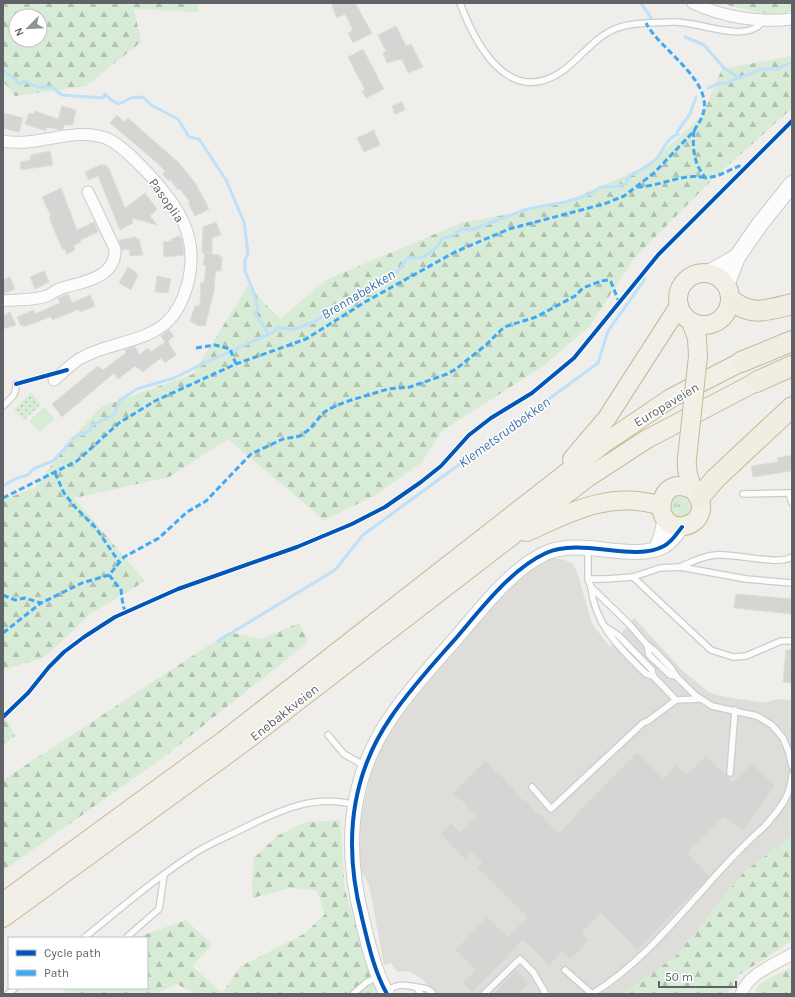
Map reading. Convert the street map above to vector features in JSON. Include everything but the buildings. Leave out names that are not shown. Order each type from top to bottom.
[{"type":"highway","points":[[714,324],[701,326],[691,322],[684,316],[679,306],[679,293],[685,281],[696,274],[709,273],[718,276],[740,308],[750,311],[767,310],[792,304]]},
{"type":"highway","points":[[698,355],[714,324],[725,316],[728,292]]},
{"type":"highway","points":[[555,492],[606,418],[679,306]]},
{"type":"highway","points":[[496,547],[566,514],[601,503],[641,500],[663,512],[676,526],[688,526],[697,519],[701,508],[687,461],[698,355],[697,338],[691,322]]},
{"type":"highway","name":"Europaveien","points":[[555,492],[606,442],[654,409],[693,386],[741,362],[792,341]]},
{"type":"highway","name":"Europaveien","points":[[555,492],[724,397],[792,366]]},
{"type":"highway","points":[[696,494],[715,479],[792,407]]},
{"type":"highway","points":[[663,512],[664,495],[672,488],[687,461]]},
{"type":"highway","points":[[672,488],[683,486],[696,494]]},
{"type":"highway","name":"Enebakkveien","points":[[3,918],[247,740],[496,547],[555,492]]},
{"type":"highway","name":"Enebakkveien","points":[[3,902],[223,741],[555,492]]},
{"type":"main road","points":[[728,292],[737,257],[760,224],[792,184]]},
{"type":"main road","points":[[709,273],[737,257]]},
{"type":"street","points":[[693,3],[727,15],[764,20],[792,20]]},
{"type":"street","name":"Pasoplia","points":[[3,141],[14,143],[35,142],[81,135],[107,139],[133,158],[159,186],[178,213],[191,243],[191,263],[188,282],[182,302],[171,318],[161,327],[149,333],[84,356],[54,380]]},
{"type":"street","points":[[3,301],[47,296],[66,287],[96,278],[112,265],[116,257],[115,249],[88,192]]},
{"type":"street","points":[[656,548],[661,536],[663,512]]},
{"type":"street","points":[[386,993],[367,938],[355,886],[352,845],[355,805],[366,766],[384,728],[398,707],[464,629],[524,566],[546,553],[564,548],[642,551],[656,548],[669,542],[682,526]]},
{"type":"street","points":[[741,994],[745,985],[755,975],[792,954]]},
{"type":"lane","points":[[460,3],[475,39],[493,64],[507,75],[532,82],[548,79],[564,70],[601,37],[612,30],[625,26],[675,21],[712,28],[747,32],[760,26],[764,20]]},
{"type":"lane","points":[[3,406],[14,396],[17,391],[16,384]]},
{"type":"lane","points":[[743,494],[791,493],[792,503]]},
{"type":"lane","points":[[588,548],[588,578],[598,617],[615,642],[646,674],[653,676],[676,700]]},
{"type":"lane","points":[[680,567],[714,555],[790,560]]},
{"type":"lane","points":[[588,578],[606,580],[633,577],[660,568],[680,567],[746,579],[792,583]]},
{"type":"lane","points":[[633,577],[711,650],[733,657],[746,656],[781,641],[792,641]]},
{"type":"lane","points":[[591,587],[629,624],[647,645],[655,650],[672,669],[676,676],[700,699],[712,706],[757,716],[777,730],[789,753],[792,766]]},
{"type":"lane","points":[[532,787],[551,809],[643,722],[648,721],[676,700],[700,699]]},
{"type":"lane","points":[[730,773],[735,710]]},
{"type":"lane","points":[[328,735],[344,754],[366,766]]},
{"type":"lane","points":[[565,970],[592,994],[605,986],[633,962],[765,826],[784,803],[791,786],[792,775]]},
{"type":"lane","points":[[85,937],[164,875],[214,843],[292,807],[312,802],[327,801],[341,801],[355,805]]},
{"type":"lane","points":[[127,937],[159,909],[164,875]]},
{"type":"lane","points":[[484,994],[520,959],[533,972],[546,994]]},
{"type":"lane","points":[[353,994],[367,982],[379,976]]},
{"type":"lane","points":[[386,993],[402,984],[427,988],[433,994]]},
{"type":"lane","points":[[416,987],[420,994]]},
{"type":"shaded area","points":[[554,558],[565,560],[573,564],[578,575],[592,624],[610,647],[634,618],[684,672],[709,692],[720,696],[765,703],[777,699],[792,700],[792,845],[637,994],[424,994],[428,985],[419,977],[408,971],[397,972],[391,963],[384,965],[369,885],[358,865],[358,829],[372,769],[386,735],[402,711],[442,664],[507,590],[526,572],[546,560]]},
{"type":"green space","points":[[3,3],[197,3],[199,12],[134,9],[141,42],[86,86],[15,96],[3,81]]},
{"type":"green space","points":[[718,3],[792,3],[792,11],[772,15]]},
{"type":"green space","points":[[792,56],[792,108],[713,179],[634,258],[590,326],[543,366],[442,431],[422,462],[374,496],[324,520],[228,439],[169,477],[74,498],[145,581],[90,614],[45,657],[3,670],[3,500],[36,487],[64,447],[101,407],[193,374],[248,286],[280,319],[326,280],[461,223],[561,204],[647,166],[702,116],[722,69]]},
{"type":"green space","points":[[31,393],[41,404],[24,420],[14,410]]},
{"type":"green space","points":[[44,407],[55,419],[39,432],[29,421]]},
{"type":"green space","points":[[678,493],[692,498],[694,513],[678,520],[667,507],[667,504]]},
{"type":"green space","points":[[299,623],[308,642],[164,757],[3,871],[3,780],[229,632],[262,639]]},
{"type":"green space","points":[[3,712],[15,736],[3,744]]},
{"type":"green space","points":[[340,820],[345,890],[377,994],[195,994],[177,984],[155,994],[63,994],[66,989],[148,989],[148,937],[138,937],[186,920],[212,945],[192,966],[222,993],[241,966],[304,934],[325,914],[317,891],[291,888],[252,898],[253,859],[277,836],[305,822]]},
{"type":"green space","points":[[792,830],[792,941],[739,975],[727,994],[622,994],[676,956],[744,872],[787,839]]},
{"type":"green space","points":[[792,967],[792,994],[754,994],[760,983]]},
{"type":"waterway","points":[[641,3],[651,18]]},
{"type":"waterway","points":[[685,37],[704,45],[723,67],[739,78]]},
{"type":"waterway","name":"Brennabekken","points":[[708,88],[763,69],[777,69],[792,62]]},
{"type":"waterway","points":[[3,71],[13,77],[19,84],[25,81],[37,87],[52,87],[62,95],[103,98],[105,94],[111,100],[119,104],[131,98],[143,97],[151,105],[178,119],[189,137],[199,139],[226,180],[244,222],[248,253],[245,260],[245,271],[255,295],[258,311],[255,313],[268,333]]},
{"type":"waterway","name":"Brennabekken","points":[[3,486],[17,478],[28,475],[33,469],[53,461],[75,437],[90,431],[92,425],[114,415],[120,400],[137,389],[174,378],[273,332],[279,327],[292,330],[314,322],[355,295],[379,285],[399,270],[407,258],[424,257],[439,245],[442,239],[452,236],[461,229],[471,230],[527,209],[565,202],[588,195],[601,187],[615,187],[625,184],[630,175],[644,168],[657,158],[668,141],[678,134],[677,132],[690,114],[696,97]]},
{"type":"waterway","name":"Klemetsrudbekken","points":[[218,641],[335,570],[363,535],[598,363],[608,331],[645,279]]},
{"type":"marked path","points":[[3,498],[77,461],[119,423],[155,401],[236,364],[306,339],[365,302],[455,252],[509,229],[604,204],[624,196],[654,173],[694,131],[703,114],[704,102],[701,90],[684,66],[662,44],[646,23]]},
{"type":"marked path","points":[[694,131],[693,143],[696,162],[706,178],[717,176],[739,166],[744,169]]},
{"type":"marked path","points":[[637,187],[654,185],[680,178],[706,178]]},
{"type":"marked path","points":[[3,595],[15,600],[25,598],[41,603],[82,583],[109,575],[124,557],[159,538],[187,512],[206,501],[251,454],[283,439],[300,436],[311,428],[322,414],[345,402],[388,389],[410,387],[447,374],[456,369],[486,345],[504,327],[536,317],[575,296],[583,288],[608,280],[611,282],[619,302]]},
{"type":"marked path","points":[[196,348],[215,345],[230,349],[236,364]]},
{"type":"marked path","points":[[55,473],[64,493],[75,507],[96,528],[119,562]]},
{"type":"marked path","points":[[109,575],[121,590],[123,606],[126,612]]},
{"type":"marked path","points":[[3,633],[41,603]]},
{"type":"cycle path","points":[[3,717],[28,693],[49,667],[64,652],[115,617],[178,589],[297,547],[352,524],[385,507],[421,482],[441,466],[469,435],[491,418],[532,393],[574,358],[658,255],[792,121]]},
{"type":"cycle path","points":[[16,384],[67,370]]},
{"type":"cycle path","points":[[387,994],[382,985],[369,947],[356,892],[352,840],[354,814],[366,764],[377,740],[391,717],[414,686],[486,602],[509,579],[533,560],[546,553],[560,549],[591,548],[638,552],[652,551],[667,544],[682,527]]}]
